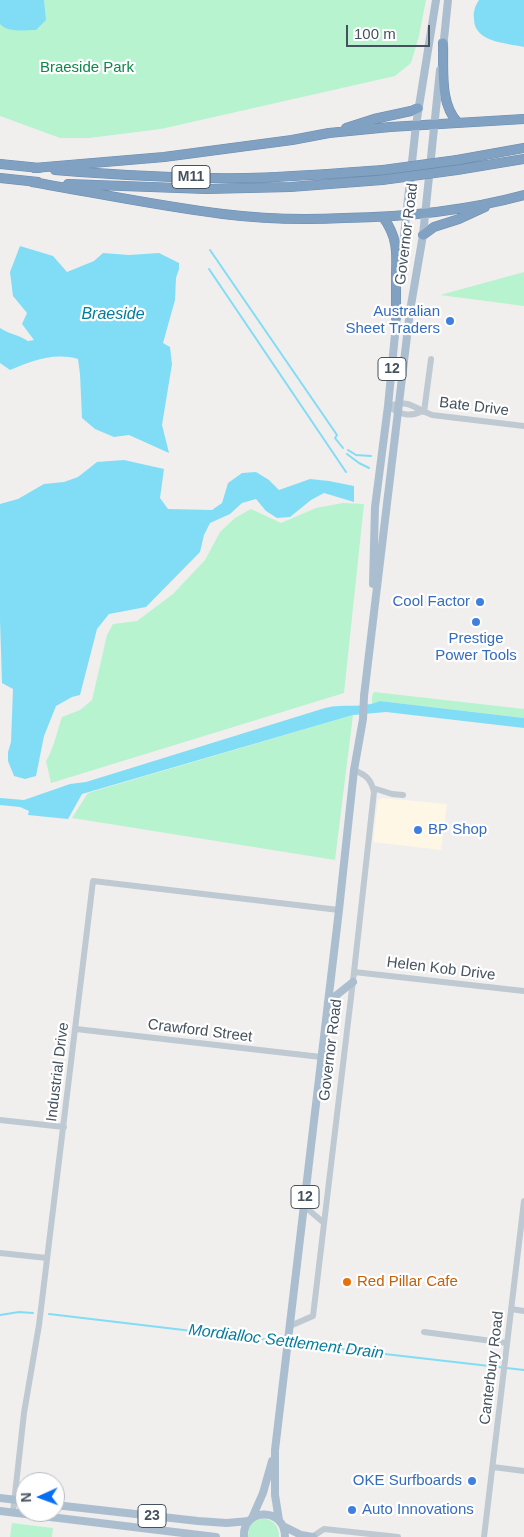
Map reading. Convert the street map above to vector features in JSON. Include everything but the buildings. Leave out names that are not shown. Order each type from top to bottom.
[{"type":"highway","points":[[443,43],[446,98],[450,112],[458,123]]},
{"type":"highway","points":[[329,134],[374,119],[418,108]]},
{"type":"highway","points":[[34,168],[164,157],[329,134],[416,125],[524,119]]},
{"type":"highway","name":"M11","points":[[0,164],[110,175],[211,178],[278,177],[383,170],[457,160],[524,148]]},
{"type":"highway","name":"M11","points":[[0,178],[32,182],[206,189],[290,187],[382,180],[524,159]]},
{"type":"highway","points":[[32,182],[225,214],[306,220],[383,217],[425,213],[496,202],[524,195]]},
{"type":"highway","points":[[423,235],[434,227],[459,219],[496,202]]},
{"type":"highway","points":[[383,217],[393,233],[396,247],[396,318]]},
{"type":"main road","name":"Governor Road","points":[[373,621],[375,507],[388,406],[418,108],[436,0]]},
{"type":"main road","name":"Governor Road","points":[[285,1537],[275,1495],[275,1450],[354,770],[363,719],[364,696],[410,311],[423,235],[448,0]]},
{"type":"main road","points":[[328,1002],[353,982]]},
{"type":"main road","name":"Governor Road","points":[[244,1537],[245,1527],[264,1493],[275,1450]]},
{"type":"main road","points":[[0,1498],[14,1500]]},
{"type":"main road","name":"23","points":[[65,1506],[227,1523],[250,1520],[263,1514],[274,1517],[301,1535],[312,1537]]},
{"type":"main road","name":"23","points":[[0,1511],[216,1537]]},
{"type":"street","points":[[423,412],[431,359]]},
{"type":"street","points":[[388,406],[399,403]]},
{"type":"street","name":"Bate Drive","points":[[399,403],[415,405],[423,412],[432,414],[524,426]]},
{"type":"street","points":[[388,406],[398,413]]},
{"type":"street","name":"Bate Drive","points":[[398,413],[414,415],[423,412]]},
{"type":"street","points":[[354,770],[369,778],[373,788],[392,794],[403,795]]},
{"type":"street","name":"Governor Road","points":[[290,1326],[314,1316],[353,982],[373,788]]},
{"type":"street","points":[[373,797],[392,794]]},
{"type":"street","name":"Industrial Drive","points":[[13,1512],[24,1413],[40,1325],[93,881],[339,910]]},
{"type":"street","name":"Helen Kob Drive","points":[[354,972],[524,991]]},
{"type":"street","name":"Crawford Street","points":[[76,1028],[321,1058]]},
{"type":"street","points":[[0,1120],[64,1127]]},
{"type":"street","name":"Canterbury Road","points":[[484,1537],[524,1202]]},
{"type":"street","points":[[304,1206],[324,1223]]},
{"type":"street","points":[[0,1253],[47,1258]]},
{"type":"street","points":[[511,1309],[524,1311]]},
{"type":"street","points":[[424,1332],[507,1343]]},
{"type":"street","points":[[492,1467],[524,1471]]},
{"type":"street","points":[[312,1537],[324,1529],[398,1537]]},
{"type":"shaded area","points":[[382,798],[447,804],[441,850],[373,842],[378,800]]},
{"type":"green space","name":"Braeside Park","points":[[0,0],[426,0],[419,36],[411,63],[395,76],[161,129],[89,138],[60,138],[0,116]]},
{"type":"green space","points":[[524,272],[524,306],[440,295]]},
{"type":"green space","points":[[343,503],[364,504],[344,693],[51,783],[46,761],[62,717],[80,710],[92,700],[107,635],[113,624],[137,621],[173,594],[205,560],[220,532],[235,518],[251,509],[281,523],[316,508]]},
{"type":"green space","points":[[374,692],[524,709],[524,718],[380,701],[372,705]]},
{"type":"green space","points":[[353,715],[335,860],[72,818],[88,793]]},
{"type":"green space","points":[[263,1518],[275,1524],[279,1537],[248,1537],[251,1524]]},
{"type":"green space","points":[[12,1523],[53,1528],[52,1537],[10,1537]]},
{"type":"water","points":[[0,0],[44,0],[46,20],[36,30],[7,29],[0,24]]},
{"type":"water","points":[[479,0],[524,0],[524,47],[492,40],[479,33],[475,27],[474,16]]},
{"type":"water","name":"Braeside","points":[[20,246],[53,256],[67,272],[94,261],[103,253],[129,255],[159,253],[179,263],[175,300],[163,343],[170,347],[172,364],[162,425],[169,453],[129,435],[114,437],[95,429],[82,418],[78,359],[60,356],[43,358],[10,370],[0,363],[0,328],[28,341],[34,340],[22,324],[27,313],[13,296],[10,272]]},
{"type":"water","points":[[124,460],[164,469],[160,498],[168,509],[212,510],[222,503],[228,483],[242,473],[256,472],[269,480],[279,490],[310,479],[354,486],[354,502],[324,493],[311,500],[290,517],[277,518],[266,511],[256,499],[242,503],[230,514],[210,523],[204,535],[200,552],[146,607],[109,614],[97,629],[80,695],[72,697],[56,706],[44,736],[36,776],[25,779],[14,776],[8,761],[11,742],[13,689],[2,683],[0,504],[18,499],[44,484],[64,482],[78,477],[97,462]]},
{"type":"water","points":[[380,701],[524,718],[524,728],[386,712],[353,715],[82,794],[68,819],[28,815],[29,811],[20,807],[0,805],[0,798],[24,800],[70,784],[86,782],[325,708],[366,705]]},
{"type":"waterway","points":[[210,250],[337,435],[335,438],[343,448]]},
{"type":"waterway","points":[[209,269],[346,472]]},
{"type":"waterway","points":[[348,450],[356,455],[371,456]]},
{"type":"waterway","points":[[347,454],[369,468]]},
{"type":"waterway","name":"Mordialloc Settlement Drain","points":[[0,1315],[19,1312],[33,1313]]},
{"type":"waterway","name":"Mordialloc Settlement Drain","points":[[49,1314],[285,1342]]},
{"type":"waterway","name":"Mordialloc Settlement Drain","points":[[289,1343],[524,1370]]},
{"type":"place","name":"Australian Sheet Traders","points":[[450,321]]},
{"type":"place","name":"Cool Factor","points":[[480,602]]},
{"type":"place","name":"Prestige Power Tools","points":[[476,622]]},
{"type":"place","name":"BP Shop","points":[[418,830]]},
{"type":"place","name":"Red Pillar Cafe","points":[[347,1282]]},
{"type":"place","name":"OKE Surfboards","points":[[472,1481]]},
{"type":"place","name":"Auto Innovations","points":[[352,1510]]}]
